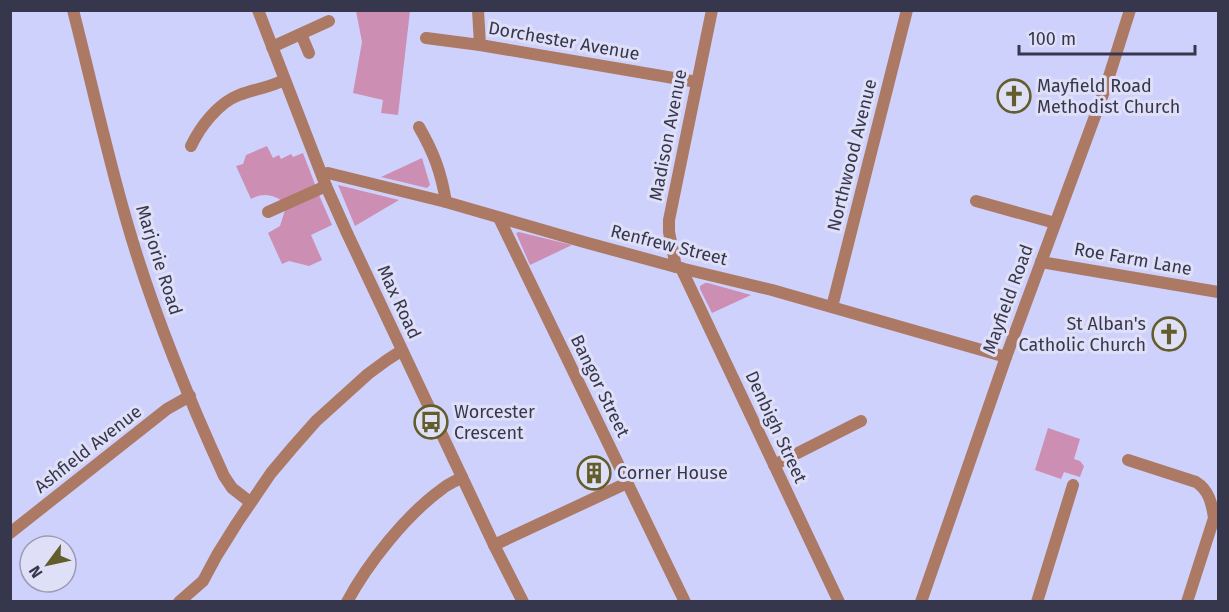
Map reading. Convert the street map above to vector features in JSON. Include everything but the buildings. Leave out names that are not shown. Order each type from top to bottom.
[{"type":"street","name":"Marjorie Road","points":[[73,10],[126,220],[154,306],[226,481],[250,502]]},
{"type":"street","name":"Max Road","points":[[258,10],[324,181],[401,351],[523,602]]},
{"type":"street","points":[[478,10],[480,45]]},
{"type":"street","name":"Madison Avenue","points":[[679,267],[669,232],[669,220],[712,10]]},
{"type":"street","name":"Northwood Avenue","points":[[832,307],[907,10]]},
{"type":"street","name":"Mayfield Road","points":[[921,602],[1006,357],[1105,89],[1130,10]]},
{"type":"street","points":[[272,47],[329,21]]},
{"type":"street","points":[[301,34],[309,53]]},
{"type":"street","name":"Dorchester Avenue","points":[[426,38],[697,82]]},
{"type":"street","points":[[191,146],[200,130],[224,99],[269,87],[284,80]]},
{"type":"street","points":[[419,127],[436,160],[446,202]]},
{"type":"street","name":"Renfrew Street","points":[[324,181],[328,173],[446,202],[679,267],[772,290],[1006,357]]},
{"type":"street","points":[[268,212],[324,181]]},
{"type":"street","points":[[976,201],[1056,223]]},
{"type":"street","name":"Bangor Street","points":[[499,218],[685,602]]},
{"type":"street","name":"Roe Farm Lane","points":[[1041,262],[1218,292]]},
{"type":"street","name":"Denbigh Street","points":[[679,267],[838,602]]},
{"type":"street","points":[[184,600],[203,581],[250,502],[281,461],[316,421],[368,375],[401,351]]},
{"type":"street","name":"Ashfield Avenue","points":[[10,533],[167,409],[190,396]]},
{"type":"street","points":[[774,465],[861,421]]},
{"type":"street","points":[[1128,460],[1196,482],[1207,493],[1214,518],[1187,602]]},
{"type":"street","points":[[347,602],[390,538],[442,488],[462,477]]},
{"type":"street","points":[[494,545],[627,483]]},
{"type":"street","points":[[1037,602],[1073,485]]},
{"type":"shaded area","points":[[356,11],[410,11],[398,115],[381,113],[383,100],[353,93],[362,42]]},
{"type":"shaded area","points":[[267,146],[273,158],[279,155],[281,159],[291,154],[293,157],[303,153],[316,187],[282,201],[267,195],[251,199],[236,166],[243,164],[246,155]]},
{"type":"shaded area","points":[[422,158],[430,185],[427,188],[381,177]]},
{"type":"shaded area","points":[[338,185],[399,200],[355,226]]},
{"type":"shaded area","points":[[319,195],[332,225],[311,235],[322,260],[309,266],[289,261],[282,264],[268,233],[280,226],[285,210]]},
{"type":"shaded area","points":[[516,233],[572,245],[530,265]]},
{"type":"shaded area","points":[[705,283],[751,295],[712,313],[700,289],[700,286]]},
{"type":"shaded area","points":[[1048,428],[1080,439],[1074,459],[1080,461],[1084,466],[1080,477],[1064,472],[1061,479],[1035,470]]},
{"type":"place","name":"Mayfield Road Methodist Church","points":[[1014,96]]},
{"type":"place","name":"St Alban's Catholic Church","points":[[1169,334]]},
{"type":"place","name":"Worcester Crescent","points":[[431,422]]},
{"type":"place","name":"Corner House","points":[[594,473]]}]
